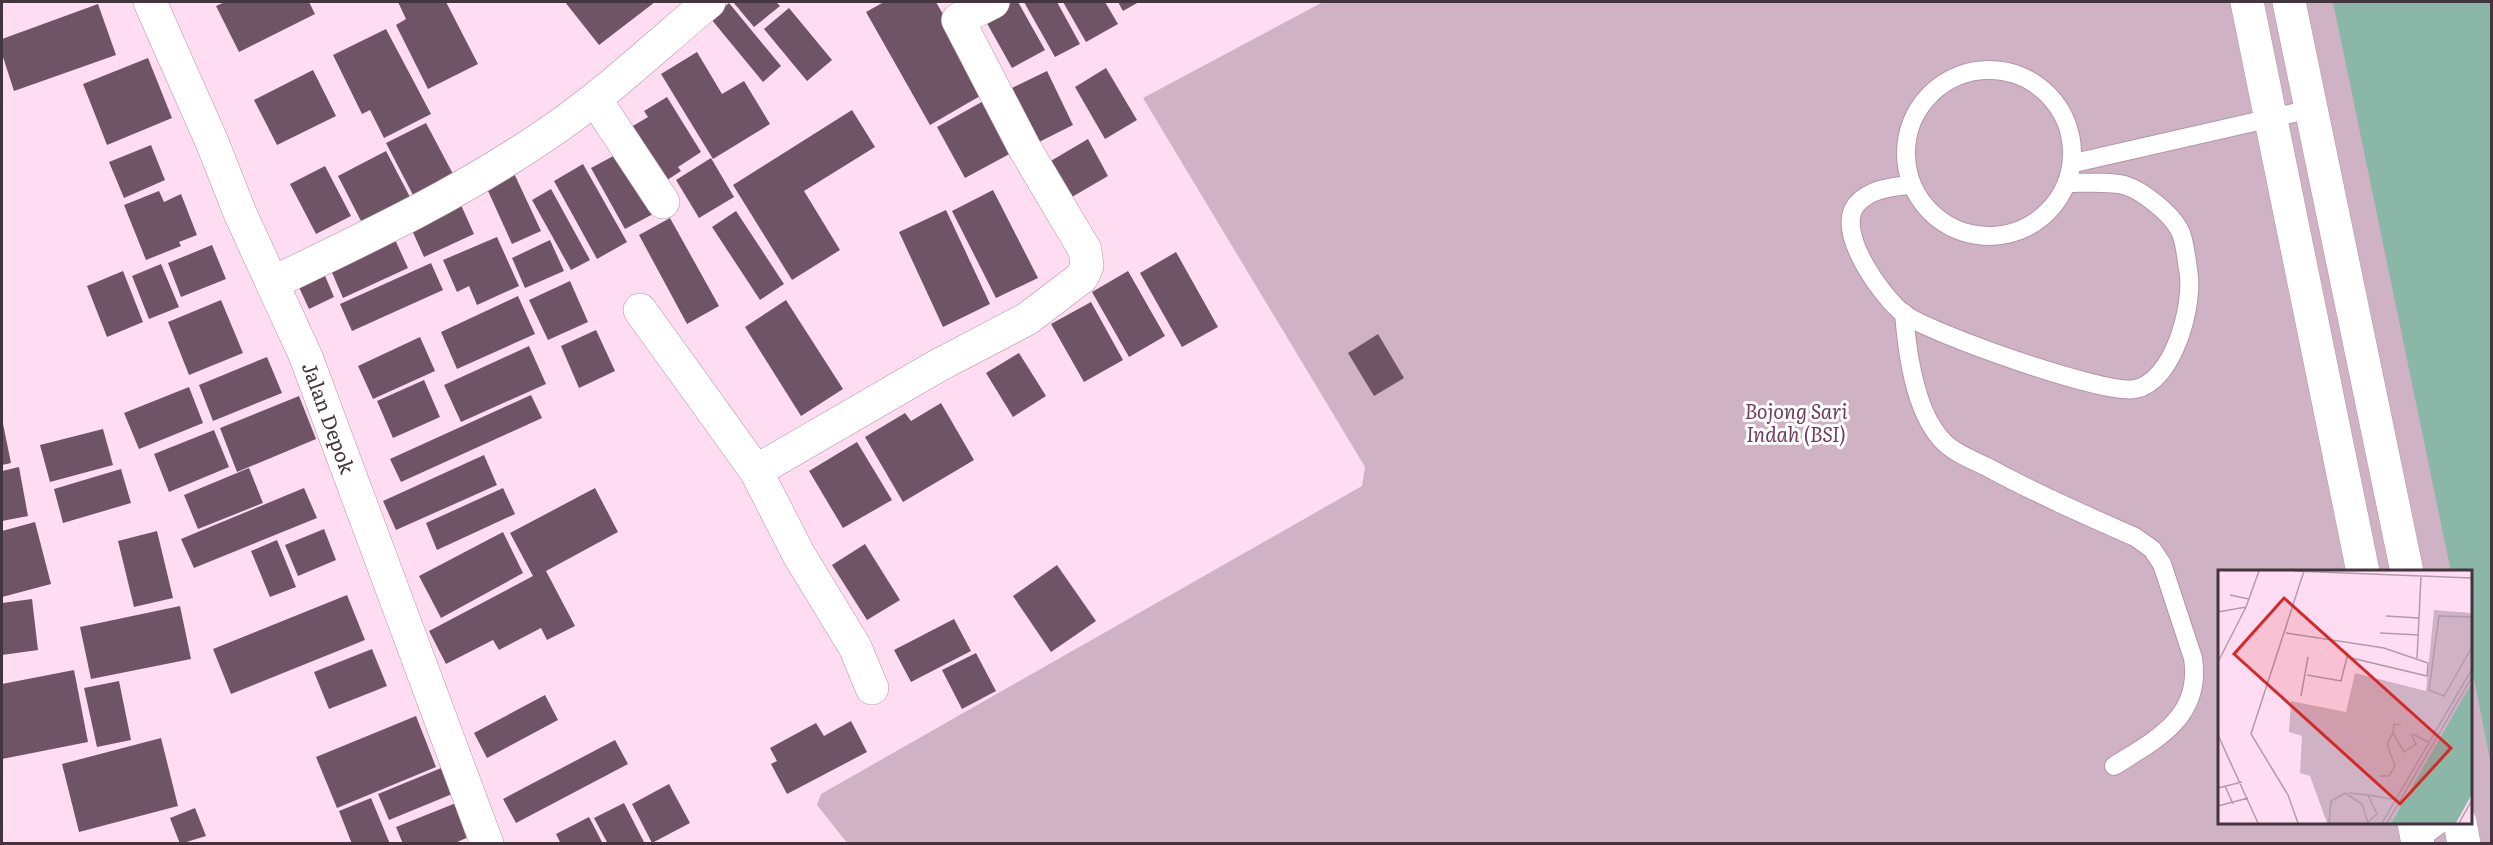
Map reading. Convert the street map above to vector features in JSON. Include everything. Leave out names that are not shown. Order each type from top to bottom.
[{"type":"street","name":"Jalan Depok","points":[[150,2],[306,357],[487,843]]},
{"type":"street","points":[[272,283],[464,186],[518,154],[595,99],[709,2]]},
{"type":"street","points":[[756,471],[939,365],[1027,320],[1074,285],[1087,266],[1084,250],[1025,149],[953,11],[993,2]]},
{"type":"street","points":[[2247,2],[2363,570]]},
{"type":"street","points":[[2289,2],[2407,570]]},
{"type":"street","points":[[595,99],[663,202]]},
{"type":"street","points":[[640,310],[756,471],[799,555],[855,647],[872,688]]},
{"type":"street","points":[[2460,824],[2464,843]]},
{"type":"lane","points":[[1988,69],[2028,78],[2058,104],[2073,142],[2074,163],[2068,183],[2045,216],[2010,235],[1969,236],[1933,218],[1910,185],[1904,144],[1919,106],[1949,79],[1988,69]]},
{"type":"lane","points":[[2074,163],[2311,110]]},
{"type":"lane","points":[[1910,185],[1887,188],[1862,199],[1855,207],[1850,222],[1859,252],[1870,272],[1884,294],[1904,314],[1930,329],[2057,374],[2115,390],[2136,389],[2159,374],[2174,351],[2185,319],[2189,275],[2180,229],[2158,206],[2126,186],[2068,183]]},
{"type":"lane","points":[[1904,314],[1907,355],[1920,400],[1939,437],[1950,447],[2008,479],[2135,537],[2152,549],[2162,564],[2193,658],[2195,673],[2193,689],[2181,716],[2162,736],[2114,766]]},
{"type":"green space","name":"Bojong Sari Indah (BSI)","points":[[1323,2],[2334,2],[2452,570],[2218,570],[2218,824],[2472,824],[2472,668],[2491,761],[2491,843],[848,844],[817,805],[821,794],[1362,486],[1365,467],[1143,98]]},
{"type":"shaded area","points":[[2333,2],[2491,2],[2491,765],[2472,669],[2472,570],[2451,570]]},
{"type":"building","points":[[225,2],[309,2],[315,14],[239,52],[216,6]]},
{"type":"building","points":[[398,2],[446,2],[478,64],[428,89],[396,25],[406,19]]},
{"type":"building","points":[[565,2],[655,2],[599,45]]},
{"type":"building","points":[[733,2],[776,2],[780,6],[754,27]]},
{"type":"building","points":[[884,2],[936,2],[987,92],[930,125],[866,12]]},
{"type":"building","points":[[1012,2],[1018,2],[1045,50],[1012,68],[984,18]]},
{"type":"building","points":[[1024,2],[1057,2],[1080,44],[1055,57]]},
{"type":"building","points":[[1063,2],[1105,2],[1118,24],[1086,42]]},
{"type":"building","points":[[1118,2],[1139,2],[1123,11]]},
{"type":"building","points":[[729,3],[781,66],[763,82],[711,19]]},
{"type":"building","points":[[98,4],[116,55],[14,91],[2,54],[2,39]]},
{"type":"building","points":[[789,8],[832,60],[807,81],[764,29]]},
{"type":"building","points":[[386,29],[431,114],[384,138],[370,110],[362,114],[333,55]]},
{"type":"building","points":[[697,52],[722,94],[744,81],[770,124],[713,159],[661,74]]},
{"type":"building","points":[[148,58],[172,118],[107,145],[83,84]]},
{"type":"building","points":[[1106,68],[1137,120],[1105,139],[1075,87]]},
{"type":"building","points":[[313,70],[336,116],[277,145],[254,100]]},
{"type":"building","points":[[1047,71],[1073,125],[1039,142],[1012,88]]},
{"type":"building","points":[[667,97],[701,152],[678,167],[681,171],[655,188],[621,133],[648,117],[644,111]]},
{"type":"building","points":[[987,99],[1015,151],[965,178],[937,127]]},
{"type":"building","points":[[852,110],[875,147],[804,191],[840,250],[792,280],[733,185]]},
{"type":"building","points":[[426,123],[453,174],[413,195],[386,143]]},
{"type":"building","points":[[1088,139],[1108,176],[1065,201],[1044,165]]},
{"type":"building","points":[[151,145],[165,180],[124,198],[109,162]]},
{"type":"building","points":[[386,151],[410,197],[361,221],[338,176]]},
{"type":"building","points":[[619,153],[653,214],[625,229],[591,168]]},
{"type":"building","points":[[711,158],[734,197],[699,218],[676,180]]},
{"type":"building","points":[[583,164],[627,242],[597,259],[554,181]]},
{"type":"building","points":[[325,166],[351,216],[316,234],[290,184]]},
{"type":"building","points":[[512,169],[541,231],[512,244],[484,182]]},
{"type":"building","points":[[551,189],[590,260],[571,270],[532,200]]},
{"type":"building","points":[[993,190],[1038,278],[996,298],[952,211]]},
{"type":"building","points":[[159,191],[164,202],[181,194],[197,235],[179,242],[181,246],[146,260],[124,205]]},
{"type":"building","points":[[457,196],[474,234],[424,257],[407,219]]},
{"type":"building","points":[[946,210],[990,304],[943,327],[899,232]]},
{"type":"building","points":[[736,211],[784,284],[760,300],[712,227]]},
{"type":"building","points":[[670,218],[719,306],[687,324],[639,235]]},
{"type":"building","points":[[391,231],[408,268],[343,298],[327,261]]},
{"type":"building","points":[[497,237],[519,286],[477,305],[469,286],[457,292],[443,260]]},
{"type":"building","points":[[550,240],[564,271],[525,288],[512,258]]},
{"type":"building","points":[[212,245],[226,279],[181,297],[168,263]]},
{"type":"building","points":[[1176,252],[1218,327],[1182,347],[1140,273]]},
{"type":"building","points":[[431,263],[443,290],[352,331],[340,304]]},
{"type":"building","points":[[161,264],[179,307],[149,319],[132,276]]},
{"type":"building","points":[[123,271],[143,322],[107,337],[87,286]]},
{"type":"building","points":[[323,271],[334,297],[309,309],[297,283]]},
{"type":"building","points":[[1128,271],[1165,336],[1129,357],[1092,292]]},
{"type":"building","points":[[570,281],[588,322],[548,340],[529,300]]},
{"type":"building","points":[[518,296],[535,334],[457,369],[441,332]]},
{"type":"building","points":[[221,300],[243,353],[189,375],[168,322]]},
{"type":"building","points":[[786,300],[843,389],[801,416],[745,327]]},
{"type":"building","points":[[1091,302],[1123,360],[1084,382],[1051,324]]},
{"type":"building","points":[[596,330],[615,371],[579,388],[561,346]]},
{"type":"building","points":[[1378,334],[1404,378],[1374,396],[1348,353]]},
{"type":"building","points":[[420,337],[435,371],[373,399],[358,366]]},
{"type":"building","points":[[529,346],[546,384],[461,422],[444,385]]},
{"type":"building","points":[[1019,353],[1046,396],[1013,417],[986,373]]},
{"type":"building","points":[[267,357],[282,393],[213,421],[199,385]]},
{"type":"building","points":[[424,380],[440,417],[393,438],[377,401]]},
{"type":"building","points":[[189,387],[203,423],[139,449],[124,413]]},
{"type":"building","points":[[531,395],[542,418],[401,482],[390,459]]},
{"type":"building","points":[[299,396],[316,439],[237,472],[220,428]]},
{"type":"building","points":[[941,403],[974,460],[903,502],[865,437],[905,413],[911,421]]},
{"type":"building","points":[[2,419],[11,463],[2,465]]},
{"type":"building","points":[[103,429],[113,465],[50,482],[40,445]]},
{"type":"building","points":[[214,430],[229,467],[169,492],[154,454]]},
{"type":"building","points":[[857,442],[892,500],[843,528],[809,471]]},
{"type":"building","points":[[484,455],[497,485],[396,530],[383,501]]},
{"type":"building","points":[[19,467],[28,516],[2,521],[2,471]]},
{"type":"building","points":[[249,468],[263,503],[198,529],[184,495]]},
{"type":"building","points":[[121,469],[131,503],[63,523],[54,489]]},
{"type":"building","points":[[304,488],[317,518],[194,568],[181,539]]},
{"type":"building","points":[[503,488],[515,514],[437,550],[426,523]]},
{"type":"building","points":[[595,488],[618,532],[546,571],[575,626],[547,640],[541,628],[499,650],[493,640],[446,664],[429,631],[533,576],[510,533]]},
{"type":"building","points":[[35,522],[51,584],[2,597],[2,531]]},
{"type":"building","points":[[324,529],[336,560],[298,576],[285,545]]},
{"type":"building","points":[[157,531],[173,598],[134,607],[118,541]]},
{"type":"building","points":[[503,532],[523,573],[441,618],[419,576]]},
{"type":"building","points":[[277,540],[296,587],[270,597],[251,551]]},
{"type":"building","points":[[865,544],[900,600],[867,620],[832,565]]},
{"type":"building","points":[[1057,565],[1096,621],[1051,652],[1013,596]]},
{"type":"building","points":[[347,595],[365,640],[231,694],[213,649]]},
{"type":"building","points":[[32,599],[38,650],[2,655],[2,603]]},
{"type":"building","points":[[180,606],[191,659],[91,679],[80,627]]},
{"type":"building","points":[[954,619],[971,651],[911,682],[894,650]]},
{"type":"building","points":[[372,649],[387,686],[329,709],[314,672]]},
{"type":"building","points":[[976,653],[996,691],[962,709],[942,670]]},
{"type":"building","points":[[74,670],[88,742],[2,759],[2,684]]},
{"type":"building","points":[[119,681],[131,740],[97,747],[84,688]]},
{"type":"building","points":[[545,695],[558,720],[487,758],[474,733]]},
{"type":"building","points":[[416,716],[436,767],[337,808],[316,757]]},
{"type":"building","points":[[851,721],[867,752],[787,794],[771,764],[777,761],[770,748],[816,723],[824,736]]},
{"type":"building","points":[[161,738],[178,806],[79,832],[62,764]]},
{"type":"building","points":[[615,740],[628,764],[516,823],[503,799]]},
{"type":"building","points":[[451,764],[462,790],[389,820],[378,794]]},
{"type":"building","points":[[669,784],[690,823],[652,843],[632,804]]},
{"type":"building","points":[[371,798],[390,844],[352,844],[339,811]]},
{"type":"building","points":[[461,801],[475,834],[453,844],[403,844],[396,827]]},
{"type":"building","points":[[624,803],[645,844],[608,844],[594,818]]},
{"type":"building","points":[[195,808],[206,836],[180,844],[170,818]]},
{"type":"building","points":[[589,817],[603,844],[561,844],[556,834]]}]
